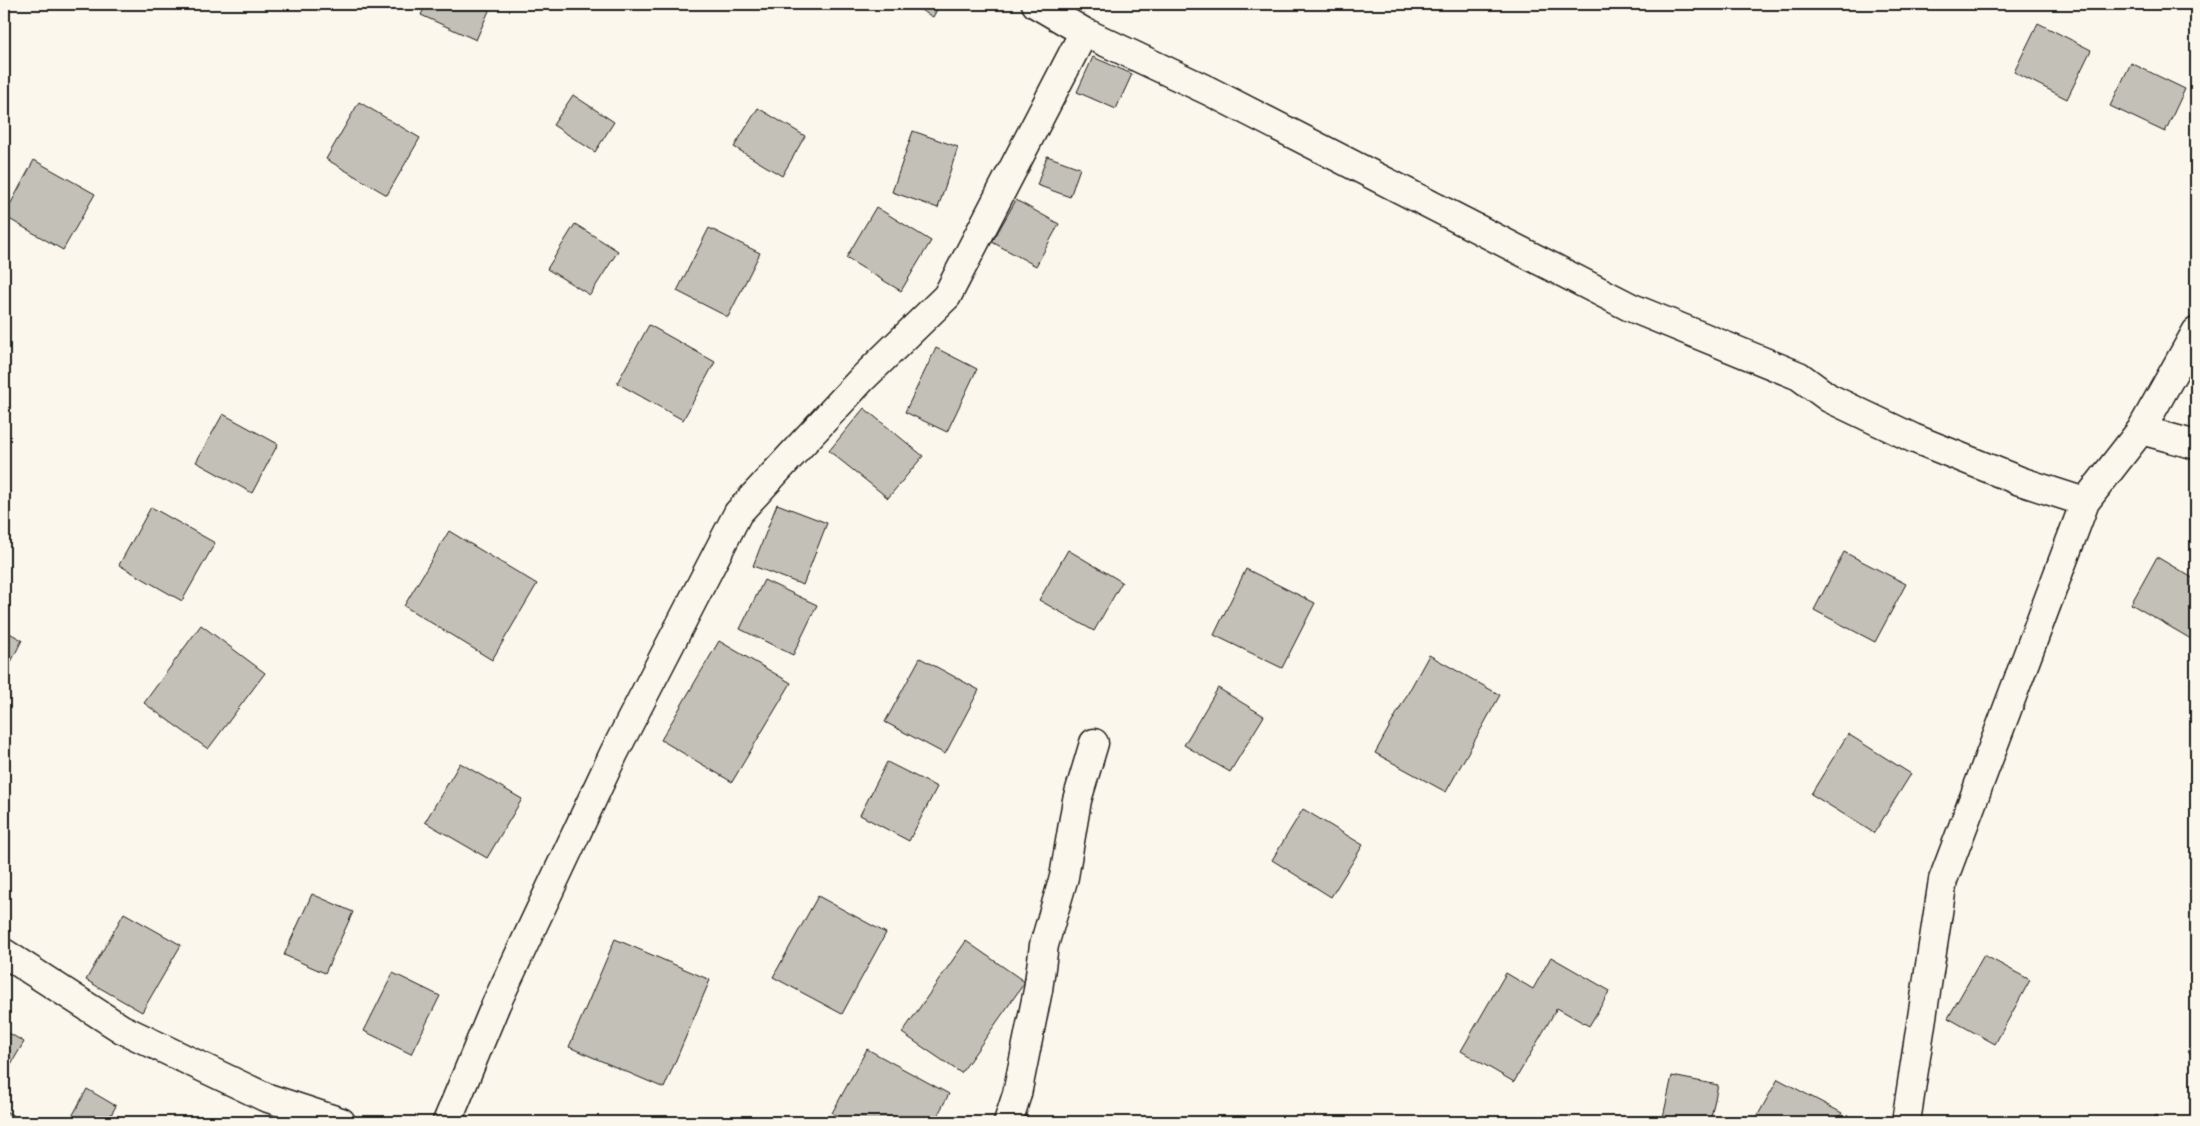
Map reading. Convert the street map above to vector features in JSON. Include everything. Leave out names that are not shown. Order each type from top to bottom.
[{"type":"street","points":[[1036,4],[1084,32],[1209,91],[1630,307],[1799,376],[1829,398],[1913,438],[2020,481],[2085,502]]},
{"type":"street","points":[[447,1122],[496,1004],[614,753],[738,512],[861,380],[947,296],[1084,32]]},
{"type":"street","points":[[1906,1122],[1943,880],[2085,502],[2141,430],[2196,332]]},
{"type":"street","points":[[2141,430],[2196,445]]},
{"type":"street","points":[[1008,1122],[1017,1094],[1034,1009],[1044,945],[1064,876],[1077,800],[1094,743]]},
{"type":"street","points":[[4,953],[122,1029],[265,1097],[341,1122]]},
{"type":"building","points":[[362,4],[377,4],[374,10]]},
{"type":"building","points":[[426,4],[492,4],[476,40],[421,15]]},
{"type":"building","points":[[910,4],[940,4],[933,17]]},
{"type":"building","points":[[2038,23],[2091,50],[2067,99],[2014,72]]},
{"type":"building","points":[[1093,57],[1132,74],[1116,109],[1077,92]]},
{"type":"building","points":[[2131,63],[2185,89],[2165,132],[2110,106]]},
{"type":"building","points":[[573,95],[614,122],[595,152],[553,125]]},
{"type":"building","points":[[359,102],[420,138],[387,195],[326,159]]},
{"type":"building","points":[[758,108],[805,136],[782,176],[734,147]]},
{"type":"building","points":[[913,131],[958,147],[938,208],[892,192]]},
{"type":"building","points":[[1047,156],[1080,168],[1070,197],[1037,185]]},
{"type":"building","points":[[34,160],[95,194],[63,250],[4,216]]},
{"type":"building","points":[[1016,200],[1059,224],[1036,266],[992,242]]},
{"type":"building","points":[[876,207],[931,241],[901,291],[846,258]]},
{"type":"building","points":[[575,224],[618,251],[590,295],[547,269]]},
{"type":"building","points":[[709,228],[760,253],[728,317],[677,291]]},
{"type":"building","points":[[649,325],[715,362],[683,420],[617,383]]},
{"type":"building","points":[[936,348],[977,369],[947,432],[905,412]]},
{"type":"building","points":[[864,408],[923,456],[888,498],[829,451]]},
{"type":"building","points":[[223,414],[278,444],[252,493],[196,462]]},
{"type":"building","points":[[777,504],[827,523],[803,585],[753,566]]},
{"type":"building","points":[[151,507],[215,543],[182,601],[119,565]]},
{"type":"building","points":[[449,531],[537,584],[492,660],[404,606]]},
{"type":"building","points":[[1068,550],[1122,582],[1094,631],[1039,600]]},
{"type":"building","points":[[1844,552],[1906,584],[1875,642],[1814,610]]},
{"type":"building","points":[[2157,557],[2196,580],[2196,630],[2191,639],[2131,604]]},
{"type":"building","points":[[1246,569],[1315,603],[1282,668],[1214,635]]},
{"type":"building","points":[[764,580],[817,605],[793,655],[740,629]]},
{"type":"building","points":[[201,625],[265,673],[208,749],[144,703]]},
{"type":"building","points":[[4,630],[22,640],[4,676]]},
{"type":"building","points":[[719,641],[791,683],[732,782],[661,740]]},
{"type":"building","points":[[1429,655],[1500,695],[1446,792],[1375,753]]},
{"type":"building","points":[[920,658],[979,690],[945,754],[885,722]]},
{"type":"building","points":[[1218,688],[1264,716],[1230,772],[1184,745]]},
{"type":"building","points":[[1848,734],[1911,774],[1874,833],[1811,794]]},
{"type":"building","points":[[887,762],[937,787],[909,841],[860,815]]},
{"type":"building","points":[[460,763],[522,799],[487,858],[425,822]]},
{"type":"building","points":[[1303,809],[1363,845],[1331,897],[1272,860]]},
{"type":"building","points":[[312,894],[353,912],[325,973],[284,955]]},
{"type":"building","points":[[818,896],[886,933],[842,1014],[773,977]]},
{"type":"building","points":[[124,913],[181,945],[142,1012],[86,980]]},
{"type":"building","points":[[615,939],[710,980],[664,1088],[569,1047]]},
{"type":"building","points":[[966,941],[1025,982],[961,1073],[902,1033]]},
{"type":"building","points":[[1984,955],[2030,980],[1995,1044],[1948,1018]]},
{"type":"building","points":[[1551,957],[1610,991],[1589,1026],[1557,1008],[1514,1082],[1461,1051],[1506,973],[1533,989]]},
{"type":"building","points":[[393,973],[440,996],[411,1054],[364,1031]]},
{"type":"building","points":[[4,1030],[24,1042],[4,1076]]},
{"type":"building","points":[[2196,1040],[2196,1058],[2188,1052]]},
{"type":"building","points":[[867,1049],[949,1094],[934,1122],[849,1122],[832,1113]]},
{"type":"building","points":[[1672,1076],[1718,1085],[1710,1122],[1662,1122]]},
{"type":"building","points":[[1778,1079],[1842,1113],[1837,1122],[1754,1122]]},
{"type":"building","points":[[87,1089],[116,1106],[107,1122],[69,1122]]},
{"type":"building","points":[[4,1110],[19,1119],[17,1122],[4,1122]]},
{"type":"building","points":[[2156,1115],[2168,1122],[2151,1122]]}]
